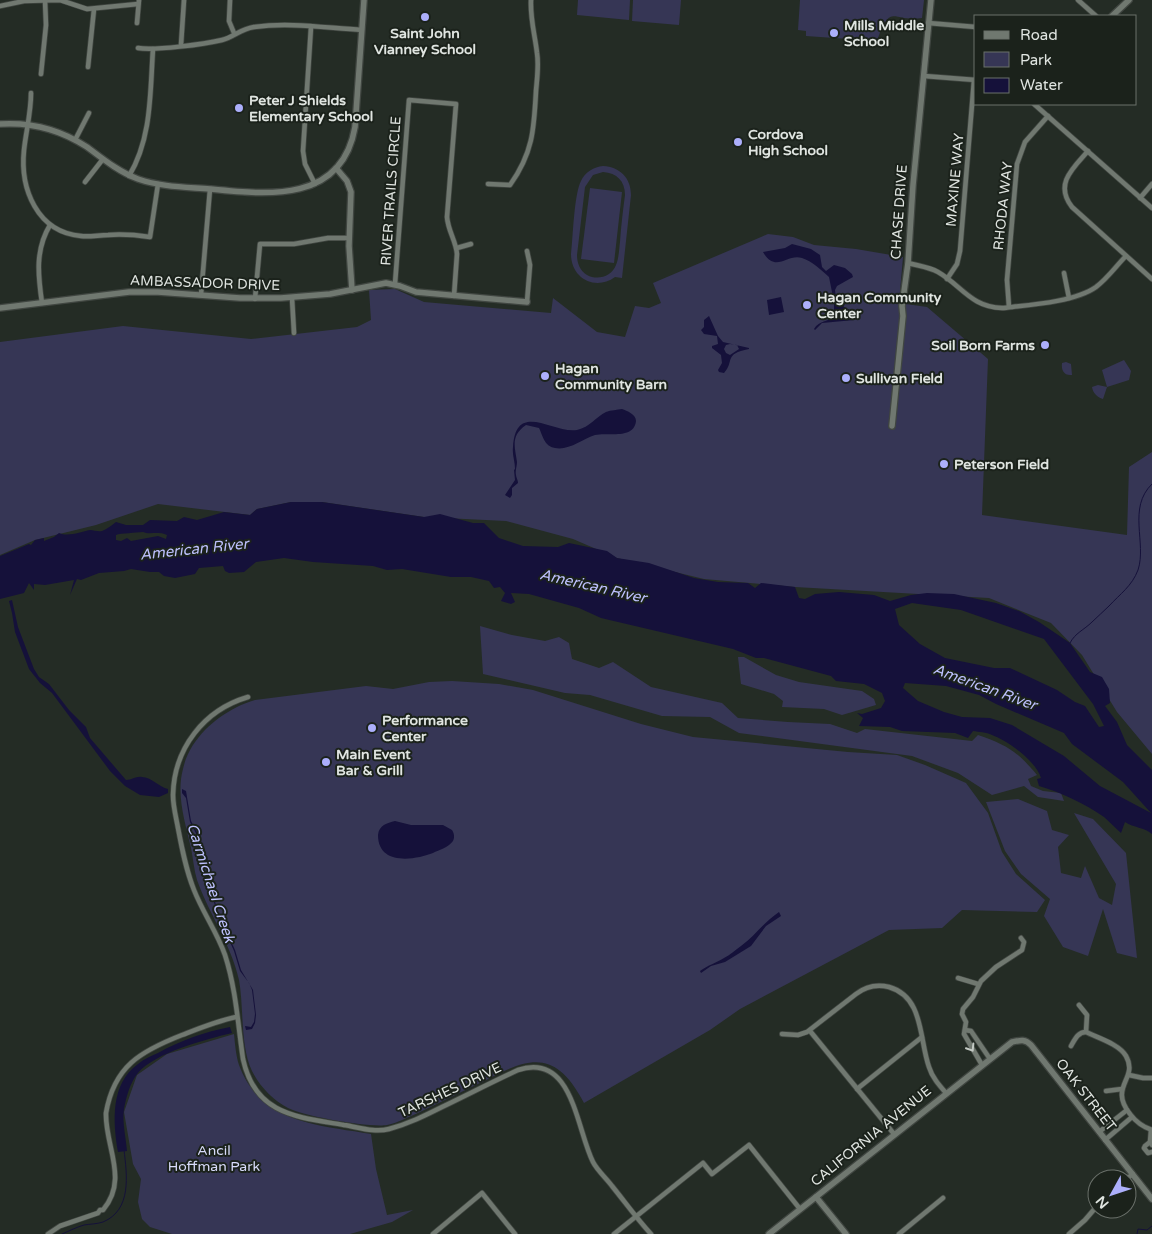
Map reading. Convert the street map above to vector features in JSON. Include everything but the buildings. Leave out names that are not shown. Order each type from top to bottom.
[{"type":"street","points":[[41,74],[46,25],[45,0]]},
{"type":"street","points":[[0,6],[24,1],[45,0],[66,1],[84,8],[94,9],[138,2],[137,22]]},
{"type":"street","points":[[181,45],[184,0]]},
{"type":"street","points":[[230,0],[229,15],[234,34]]},
{"type":"street","points":[[0,124],[45,128],[75,140],[129,176],[158,184],[255,193],[276,193],[296,190],[315,184],[336,168],[346,155],[354,134],[364,0]]},
{"type":"street","points":[[488,184],[510,185],[518,174],[529,150],[534,127],[538,67],[531,25],[531,0]]},
{"type":"street","name":"CHASE DRIVE","points":[[892,426],[930,0]]},
{"type":"street","points":[[1078,0],[1095,15]]},
{"type":"street","points":[[1113,15],[1129,0]]},
{"type":"street","points":[[88,67],[94,9]]},
{"type":"street","points":[[928,23],[974,27]]},
{"type":"street","points":[[138,48],[152,49],[224,39],[244,29],[264,26],[311,26],[362,30]]},
{"type":"street","points":[[311,26],[303,151],[305,164],[315,184]]},
{"type":"street","points":[[129,176],[138,159],[145,136],[152,49]]},
{"type":"street","points":[[924,76],[974,80]]},
{"type":"street","name":"MAXINE WAY","points":[[947,279],[957,264],[960,251],[974,91]]},
{"type":"street","points":[[31,93],[23,160],[25,183],[33,206],[50,225],[64,232],[81,236],[124,234],[150,237],[158,184]]},
{"type":"street","name":"RIVER TRAILS CIRCLE","points":[[395,284],[409,100],[456,104],[447,217],[449,230],[457,248],[454,296]]},
{"type":"street","points":[[1035,105],[1152,208]]},
{"type":"street","points":[[75,140],[90,113]]},
{"type":"street","name":"RHODA WAY","points":[[1009,307],[1007,280],[1017,164],[1025,142],[1048,116]]},
{"type":"street","points":[[1088,152],[1066,178],[1064,188],[1066,198],[1072,207],[1152,279]]},
{"type":"street","points":[[85,182],[103,159]]},
{"type":"street","points":[[336,168],[347,181],[351,192],[349,259],[352,290]]},
{"type":"street","points":[[1140,198],[1152,184]]},
{"type":"street","points":[[201,295],[210,189]]},
{"type":"street","points":[[42,303],[38,255],[50,225]]},
{"type":"street","points":[[255,298],[260,244],[281,245],[328,238],[349,238]]},
{"type":"street","points":[[457,248],[470,244]]},
{"type":"street","points":[[527,251],[530,265],[527,302]]},
{"type":"street","points":[[908,263],[930,268],[978,303],[991,307],[1009,307],[1082,295],[1098,285],[1126,256]]},
{"type":"street","points":[[1064,273],[1069,298]]},
{"type":"street","name":"AMBASSADOR DRIVE","points":[[0,308],[129,292],[292,298],[352,290],[381,283],[395,284],[416,292],[527,302]]},
{"type":"street","points":[[292,298],[294,333]]},
{"type":"street","name":"TARSHES DRIVE","points":[[248,697],[222,707],[203,722],[196,731],[186,746],[179,763],[173,794],[176,818],[188,873],[201,906],[213,926],[224,953],[233,986],[244,1066],[249,1078],[263,1097],[279,1110],[294,1116],[362,1129],[388,1130],[406,1124],[522,1069],[535,1068],[549,1071],[561,1080],[569,1093],[593,1163],[650,1234]]},
{"type":"street","points":[[982,1065],[966,1040],[964,1034],[966,1022],[962,1014],[963,1009],[973,997],[978,984],[996,968],[1022,950],[1024,942],[1021,938]]},
{"type":"street","points":[[958,978],[978,984]]},
{"type":"street","points":[[782,1034],[798,1035],[810,1031],[858,992],[874,986],[884,986],[897,990],[910,1001],[916,1013],[930,1072],[946,1093]]},
{"type":"street","points":[[1079,1005],[1087,1015],[1086,1032]]},
{"type":"street","points":[[48,1234],[60,1226],[98,1213],[100,1210],[103,1210],[113,1196],[116,1179],[106,1113],[111,1092],[121,1073],[139,1055],[157,1045],[214,1022],[236,1017]]},
{"type":"street","points":[[965,1030],[971,1031],[990,1059]]},
{"type":"street","points":[[810,1031],[894,1134]]},
{"type":"street","points":[[1071,1046],[1078,1035],[1086,1032],[1122,1051],[1129,1062],[1129,1075],[1122,1089],[1122,1102],[1126,1110],[1139,1124],[1152,1130],[1151,1144],[1144,1148],[1148,1153],[1152,1152]]},
{"type":"street","points":[[857,1089],[922,1037]]},
{"type":"street","name":"OAK STREET","points":[[990,1059],[1012,1042],[1027,1041],[1129,1169]]},
{"type":"street","name":"CALIFORNIA AVENUE","points":[[769,1234],[990,1059]]},
{"type":"street","points":[[1129,1075],[1152,1078]]},
{"type":"street","points":[[1106,1091],[1122,1089]]},
{"type":"street","points":[[1099,1132],[1126,1110]]},
{"type":"street","points":[[1105,1140],[1132,1117]]},
{"type":"street","points":[[1110,1123],[1116,1130]]},
{"type":"street","points":[[614,1234],[703,1163],[712,1174],[749,1145],[800,1209]]},
{"type":"street","name":"OAK STREET","points":[[1137,1179],[1152,1199]]},
{"type":"street","points":[[433,1234],[482,1193],[515,1234]]},
{"type":"street","points":[[816,1197],[846,1234]]},
{"type":"street","points":[[899,1234],[943,1198]]},
{"type":"street","points":[[1069,1234],[1087,1218]]},
{"type":"green space","points":[[578,0],[630,0],[629,20],[577,15]]},
{"type":"green space","points":[[633,0],[681,0],[679,25],[632,21]]},
{"type":"green space","points":[[800,0],[924,0],[922,18],[890,17],[886,21],[877,41],[806,36],[806,31],[798,30]]},
{"type":"green space","points":[[609,167],[623,174],[629,183],[631,195],[622,278],[615,277],[600,283],[586,280],[580,276],[572,263],[571,254],[575,206],[581,181],[590,170]],"holes":[[[603,172],[616,176],[622,182],[625,190],[619,254],[614,269],[608,275],[596,278],[582,271],[577,255],[585,187],[593,175]]]},
{"type":"green space","points":[[590,188],[622,192],[614,263],[581,259]]},
{"type":"green space","points":[[768,234],[793,237],[814,245],[856,249],[903,257],[899,303],[927,307],[988,359],[982,515],[1127,535],[1129,467],[1152,452],[1152,754],[1117,712],[1082,655],[1051,623],[989,598],[795,587],[704,579],[617,558],[573,539],[506,521],[424,517],[322,502],[291,502],[257,509],[250,515],[158,504],[96,525],[35,540],[0,555],[0,342],[123,326],[251,339],[357,327],[371,320],[369,290],[395,289],[424,302],[551,313],[553,298],[597,332],[625,337],[635,306],[649,308],[661,303],[653,283]]},
{"type":"green space","points":[[1124,360],[1131,371],[1129,380],[1107,387],[1102,370]]},
{"type":"green space","points":[[1062,363],[1071,364],[1072,375],[1067,375],[1062,368]]},
{"type":"green space","points":[[1098,385],[1107,387],[1103,399],[1093,391],[1092,387]]},
{"type":"green space","points":[[480,626],[512,635],[545,641],[559,637],[569,643],[572,659],[599,668],[613,662],[651,687],[722,703],[738,718],[830,724],[857,733],[865,729],[972,741],[978,735],[997,742],[1018,755],[1037,775],[1028,779],[1031,786],[1043,791],[1061,793],[1064,801],[1038,797],[1024,786],[992,795],[958,773],[912,756],[739,733],[710,717],[662,716],[590,695],[565,693],[483,674]]},
{"type":"green space","points":[[738,657],[744,657],[776,675],[799,682],[862,691],[874,699],[876,705],[842,715],[824,709],[782,707],[783,701],[774,694],[741,684]]},
{"type":"green space","points":[[452,681],[499,684],[533,690],[641,724],[693,737],[897,755],[925,765],[966,783],[988,813],[1002,852],[1016,874],[1045,900],[1037,912],[962,910],[942,928],[889,930],[740,1009],[710,1030],[584,1103],[573,1085],[562,1073],[540,1062],[527,1063],[499,1073],[420,1112],[387,1125],[352,1123],[321,1118],[296,1111],[282,1105],[267,1093],[255,1077],[248,1061],[239,980],[231,954],[197,880],[194,868],[180,789],[186,759],[196,740],[219,718],[241,705],[255,700],[366,686],[393,689],[429,682]]},
{"type":"green space","points":[[1018,799],[1047,811],[1052,830],[1069,835],[1058,847],[1061,873],[1081,878],[1085,866],[1099,898],[1112,905],[1116,884],[1074,813],[1093,819],[1126,853],[1137,958],[1117,953],[1103,909],[1088,956],[1063,947],[1044,916],[1050,899],[1021,874],[1005,851],[986,802]]},
{"type":"green space","name":"Ancil Hoffman Park","points":[[234,1034],[239,1065],[249,1085],[261,1099],[276,1110],[293,1118],[331,1128],[371,1134],[376,1169],[387,1215],[413,1210],[392,1222],[350,1234],[172,1234],[150,1227],[142,1219],[138,1202],[141,1179],[133,1164],[124,1112],[137,1075],[167,1054]]},
{"type":"water","points":[[792,244],[811,249],[820,255],[822,267],[826,271],[834,265],[845,268],[852,274],[853,277],[837,286],[835,290],[839,302],[856,313],[854,320],[822,323],[814,329],[816,326],[834,315],[834,302],[829,277],[806,259],[797,257],[772,262],[763,252],[785,248]]},
{"type":"water","points":[[781,297],[784,312],[769,315],[767,300]]},
{"type":"water","points":[[709,316],[718,336],[723,342],[734,345],[726,345],[724,349],[726,353],[730,355],[739,349],[737,345],[749,348],[736,353],[731,358],[724,373],[718,370],[722,363],[721,355],[712,348],[712,346],[718,344],[717,336],[704,334],[701,330],[704,327],[704,320]]},
{"type":"water","points":[[622,409],[635,416],[634,427],[630,431],[619,434],[595,435],[565,448],[551,447],[544,440],[539,428],[526,425],[518,433],[515,442],[518,483],[512,488],[510,498],[505,495],[515,480],[513,447],[516,433],[521,425],[528,422],[537,422],[567,430],[577,430],[586,427],[606,412]]},
{"type":"water","name":"American River","points":[[291,502],[322,502],[424,517],[440,514],[473,523],[484,523],[499,538],[523,546],[558,547],[569,543],[607,551],[617,558],[649,563],[694,578],[718,582],[748,583],[755,588],[761,583],[795,587],[799,598],[805,599],[815,594],[839,592],[874,595],[890,601],[927,593],[954,594],[996,603],[1019,611],[1070,643],[1090,672],[1102,677],[1109,689],[1110,703],[1105,706],[1117,722],[1127,745],[1152,770],[1152,834],[1125,822],[1121,833],[1104,817],[1089,807],[1039,786],[1037,779],[1041,778],[1028,759],[1006,742],[990,734],[973,731],[968,738],[955,733],[902,731],[890,727],[859,726],[863,718],[857,713],[862,714],[881,708],[885,701],[882,693],[864,684],[836,681],[831,676],[764,658],[756,658],[733,649],[601,618],[579,608],[529,594],[511,593],[515,602],[511,604],[501,601],[505,593],[500,587],[494,588],[489,581],[471,577],[451,577],[402,569],[387,570],[373,566],[284,558],[256,562],[244,572],[229,573],[225,571],[223,566],[199,568],[195,574],[175,578],[164,576],[159,572],[131,569],[99,573],[81,580],[77,579],[70,595],[74,580],[45,585],[34,584],[34,590],[29,583],[24,593],[0,599],[0,556],[29,544],[31,545],[35,540],[44,538],[44,541],[59,533],[70,534],[90,530],[102,531],[116,522],[126,525],[143,525],[150,520],[177,521],[184,517],[197,520],[224,512],[250,515],[257,509]],"holes":[[[143,532],[167,535],[166,539],[158,536],[131,541],[127,538],[121,541],[116,540],[116,535]],[[912,603],[961,610],[1044,639],[1093,704],[1104,726],[1099,727],[1085,706],[1057,690],[1010,668],[994,668],[945,658],[920,644],[899,625],[895,609]],[[905,683],[946,686],[979,695],[1064,733],[1072,744],[1123,782],[1151,813],[1100,786],[1064,756],[1012,725],[990,718],[962,717],[944,712],[918,701],[903,688]]]},
{"type":"water","points":[[12,600],[18,627],[34,669],[39,677],[49,684],[69,710],[86,727],[90,738],[126,780],[145,777],[168,789],[168,793],[159,797],[140,795],[125,786],[110,771],[52,693],[40,683],[29,669],[15,632],[9,601]]},
{"type":"water","name":"Carmichael Creek","points":[[182,789],[186,791],[191,821],[200,838],[209,864],[211,886],[218,913],[235,950],[241,970],[248,982],[240,971],[234,951],[217,913],[210,887],[207,864],[199,839],[190,822],[186,798],[182,793]]},
{"type":"water","points":[[395,821],[411,825],[443,825],[452,830],[454,840],[446,847],[425,856],[408,859],[391,856],[384,852],[378,835],[382,827]]},
{"type":"water","points":[[779,912],[781,916],[766,926],[751,946],[725,962],[711,966],[701,973],[700,971],[726,957],[746,942]]},
{"type":"water","points":[[249,984],[253,990],[256,1015],[255,1023],[252,1029],[246,1030],[245,1026],[251,1027],[254,1022],[255,1014],[252,990]]},
{"type":"water","points":[[230,1027],[232,1033],[168,1053],[156,1059],[138,1073],[127,1095],[124,1109],[127,1151],[118,1152],[115,1128],[116,1104],[122,1082],[129,1072],[145,1059],[175,1044],[202,1034]]},
{"type":"waterway","points":[[1070,643],[1077,634],[1125,590],[1135,576],[1140,560],[1139,515],[1141,504],[1145,493],[1152,484]]},
{"type":"waterway","name":"Carmichael Creek","points":[[62,1234],[84,1225],[103,1222],[119,1209],[123,1201],[126,1181],[124,1150]]},
{"type":"waterway","points":[[1137,1234],[1138,1229],[1147,1230],[1152,1226]]},
{"type":"place","name":"Saint John Vianney School","points":[[425,17]]},
{"type":"place","name":"Mills Middle School","points":[[834,33]]},
{"type":"place","name":"Peter J Shields Elementary School","points":[[239,108]]},
{"type":"place","name":"Cordova High School","points":[[738,142]]},
{"type":"place","name":"Hagan Community Center","points":[[807,305]]},
{"type":"place","name":"Soil Born Farms","points":[[1045,345]]},
{"type":"place","name":"Hagan Community Barn","points":[[545,376]]},
{"type":"place","name":"Sullivan Field","points":[[846,378]]},
{"type":"place","name":"Peterson Field","points":[[944,464]]},
{"type":"place","name":"Performance Center","points":[[372,728]]},
{"type":"place","name":"Main Event Bar & Grill","points":[[326,762]]}]
